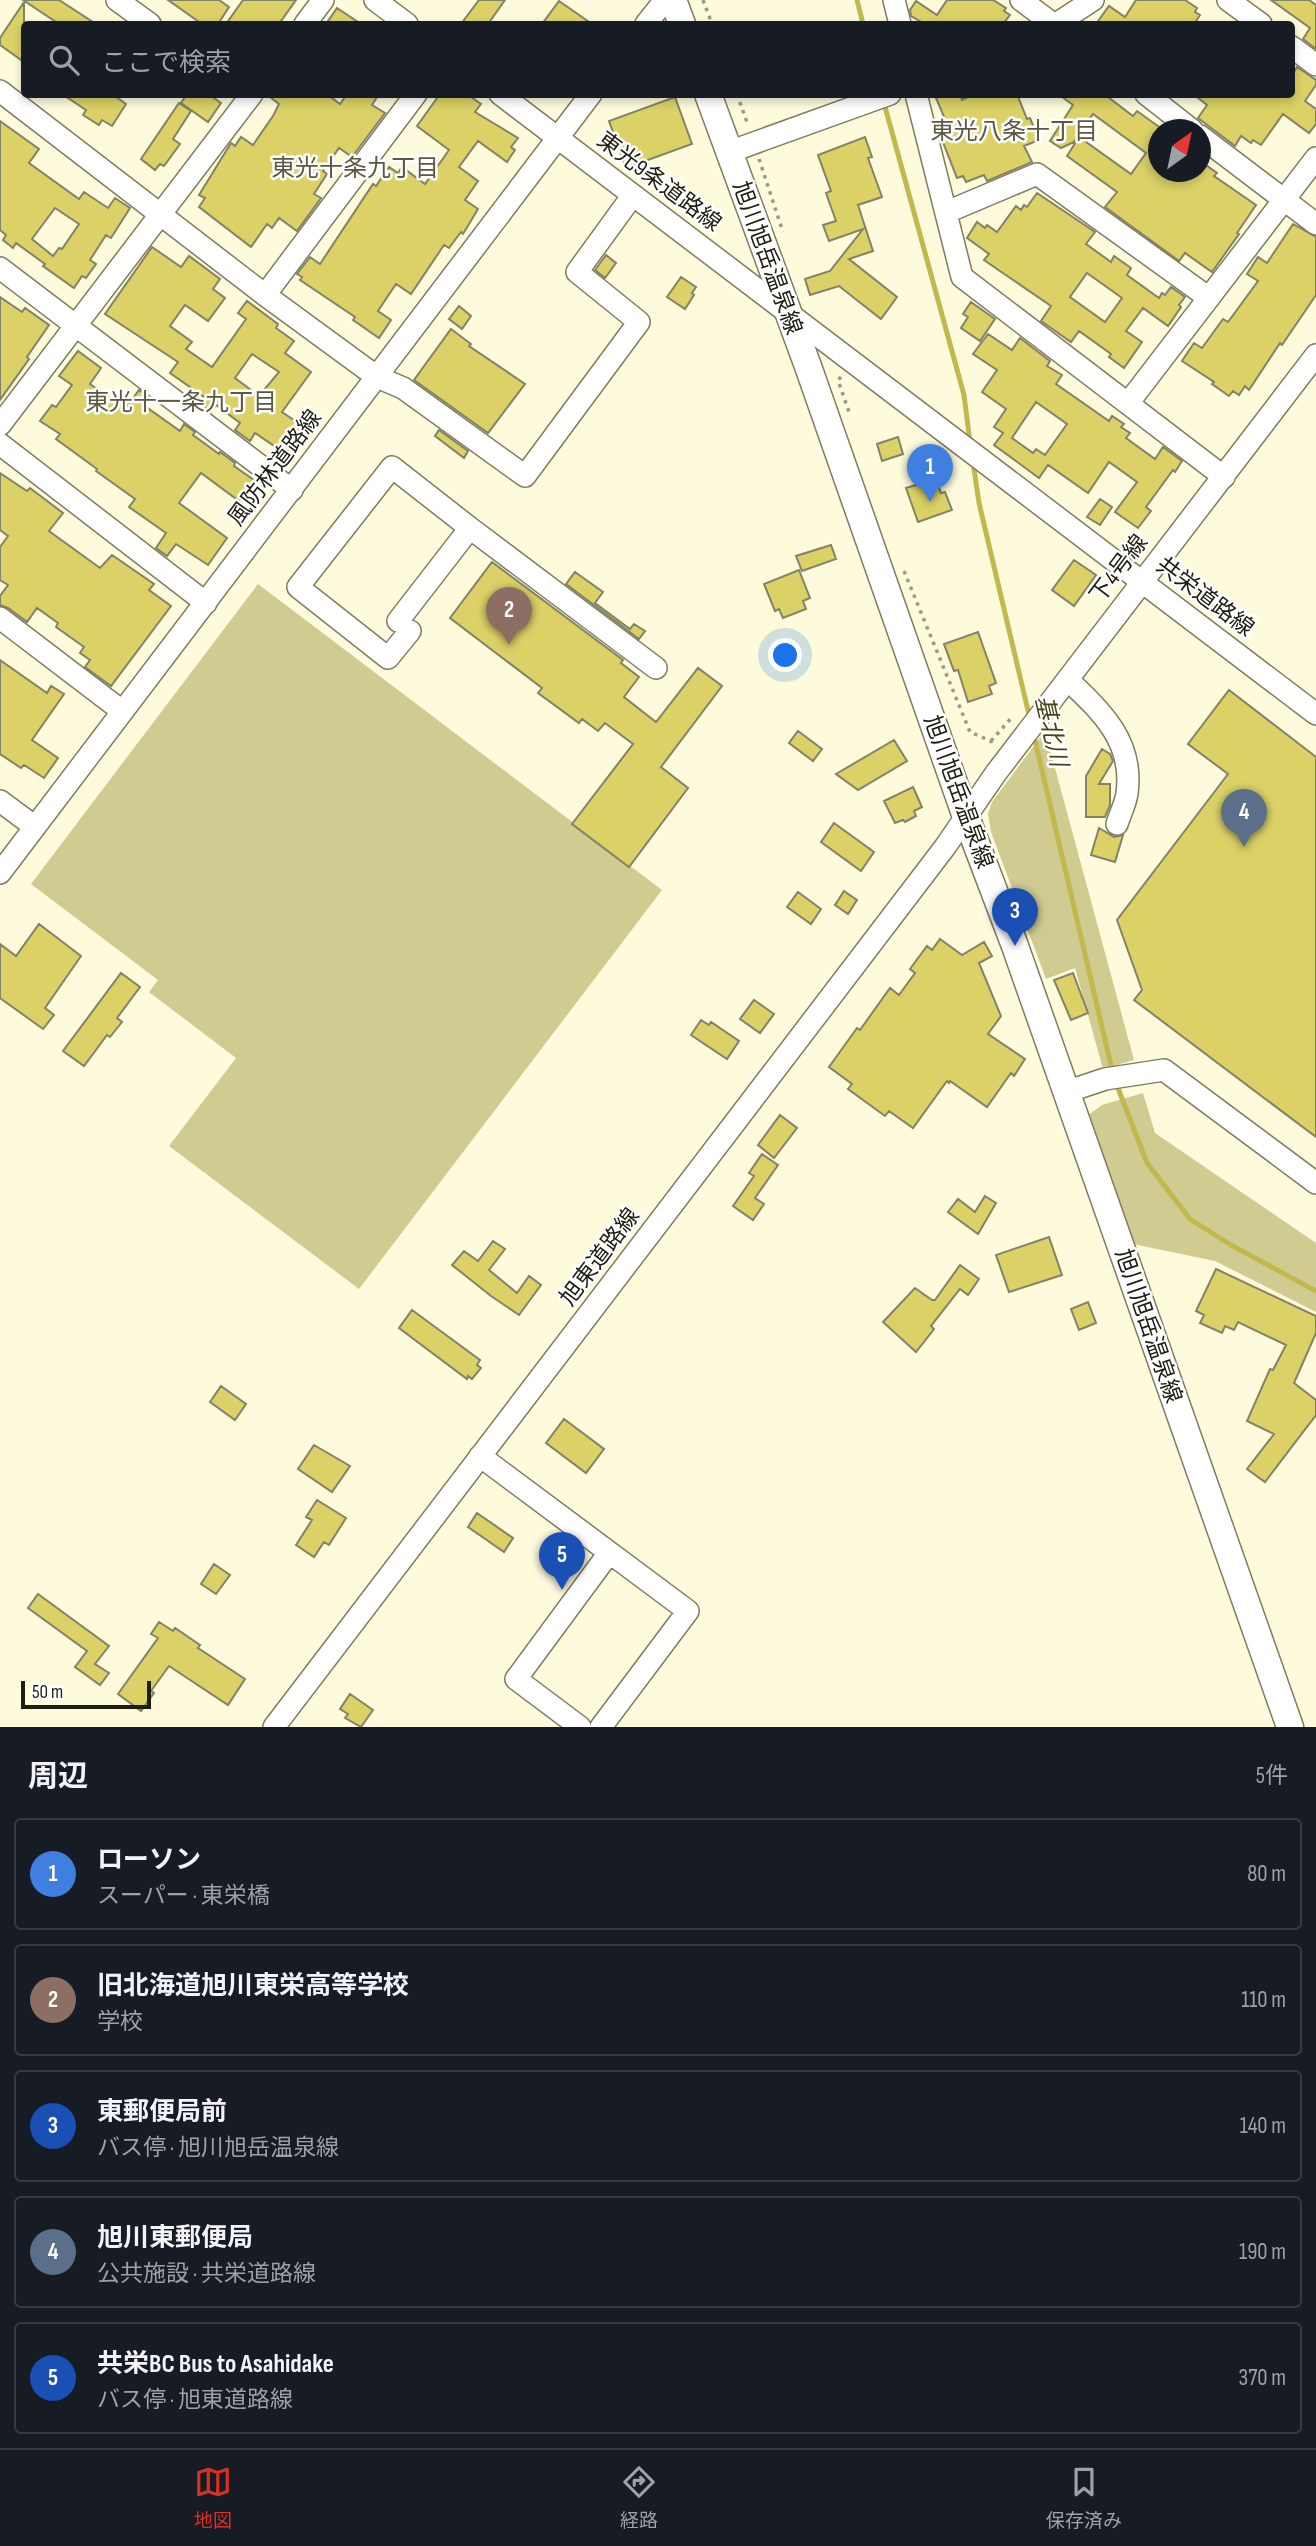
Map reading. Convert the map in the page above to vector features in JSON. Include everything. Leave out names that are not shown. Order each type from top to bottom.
[{"type":"main road","points":[[673,0],[681,21]]},
{"type":"main road","name":"旭川旭岳温泉線","points":[[709,98],[966,817],[1015,946],[1290,1727]]},
{"type":"street","points":[[117,0],[146,21]]},
{"type":"street","points":[[306,21],[323,0]]},
{"type":"street","points":[[375,0],[403,21]]},
{"type":"street","points":[[648,21],[665,0]]},
{"type":"street","points":[[894,0],[899,21]]},
{"type":"street","points":[[1021,0],[1051,21]]},
{"type":"street","points":[[1060,21],[1093,0]]},
{"type":"street","points":[[1228,0],[1257,21]]},
{"type":"street","points":[[1295,49],[1316,65]]},
{"type":"street","points":[[0,91],[265,295],[377,377],[403,388],[525,476],[639,322],[577,272],[633,195]]},
{"type":"street","points":[[0,425],[248,98]]},
{"type":"street","points":[[265,295],[413,98]]},
{"type":"street","name":"東光9条道路線","points":[[505,98],[786,312]]},
{"type":"street","name":"風防林道路線","points":[[0,873],[588,98]]},
{"type":"street","points":[[729,152],[880,98]]},
{"type":"street","points":[[917,98],[962,277],[1224,477]]},
{"type":"street","points":[[1151,98],[1178,119]]},
{"type":"street","points":[[1211,144],[1316,224]]},
{"type":"street","points":[[1129,402],[1316,158]]},
{"type":"street","points":[[947,212],[1037,174],[1209,298]]},
{"type":"street","points":[[0,268],[292,490]]},
{"type":"street","name":"共栄道路線","points":[[786,312],[1316,714]]},
{"type":"street","name":"下4号線","points":[[966,817],[996,772],[1316,355]]},
{"type":"street","points":[[0,444],[206,603]]},
{"type":"street","points":[[470,527],[404,626],[388,658],[298,587],[392,467],[656,668]]},
{"type":"street","points":[[0,618],[122,710]]},
{"type":"street","points":[[1068,680],[1092,702],[1113,729],[1126,754],[1127,793],[1117,824]]},
{"type":"street","points":[[0,800],[35,827]]},
{"type":"street","name":"旭東道路線","points":[[274,1727],[966,817]]},
{"type":"street","points":[[1066,1092],[1127,1075],[1164,1070],[1316,1183]]},
{"type":"street","points":[[480,1456],[688,1611],[601,1727]]},
{"type":"street","points":[[580,1727],[516,1679],[609,1553]]},
{"type":"path","points":[[703,0],[711,21]]},
{"type":"path","points":[[991,741],[1018,711]]},
{"type":"shaded area","points":[[258,584],[662,890],[359,1289],[169,1146],[236,1058],[149,992],[158,980],[31,884]]},
{"type":"shaded area","points":[[1045,731],[1134,1060],[1103,1069],[1075,968],[1046,979],[991,832],[988,814],[992,802]]},
{"type":"shaded area","points":[[1143,1093],[1155,1133],[1316,1243],[1316,1312],[1215,1261],[1133,1244],[1087,1116],[1102,1105]]},
{"type":"building","points":[[23,0],[59,0],[91,21],[54,21]]},
{"type":"building","points":[[168,0],[219,0],[229,7],[220,21],[198,21]]},
{"type":"building","points":[[243,0],[296,0],[281,21],[228,21]]},
{"type":"building","points":[[479,0],[505,0],[490,21],[463,21]]},
{"type":"building","points":[[947,0],[993,0],[1006,8],[1004,11],[1010,15],[1005,21],[920,21],[911,16],[910,10],[916,1],[937,15]]},
{"type":"building","points":[[1136,0],[1185,0],[1197,8],[1195,12],[1200,15],[1196,21],[1098,21],[1109,6],[1125,17]]},
{"type":"building","points":[[1271,0],[1309,0],[1316,5],[1316,49],[1303,39],[1310,28]]},
{"type":"building","points":[[559,1],[588,21],[544,21]]},
{"type":"building","points":[[24,2],[21,60],[0,45],[0,38]]},
{"type":"building","points":[[337,8],[356,21],[328,21]]},
{"type":"building","points":[[1297,67],[1316,80],[1316,85],[1305,101],[1316,109],[1316,124],[1309,133],[1283,114],[1261,145],[1253,140],[1251,143],[1241,136],[1235,146],[1211,128],[1211,119],[1198,118],[1207,105],[1198,98],[1295,98]]},
{"type":"building","points":[[68,98],[118,98],[126,104],[112,126],[102,120],[99,125],[83,115],[86,110]]},
{"type":"building","points":[[184,98],[214,98],[221,103],[208,122],[181,103]]},
{"type":"building","points":[[271,98],[332,98],[340,104],[344,98],[376,98],[372,105],[385,113],[352,157],[339,148],[323,171],[327,174],[314,194],[321,198],[297,231],[279,218],[272,228],[267,224],[251,247],[199,207],[205,198],[199,195],[231,143],[235,146],[241,137],[253,145],[279,104]]},
{"type":"building","points":[[437,98],[473,98],[481,104],[475,112],[518,138],[511,147],[515,150],[507,162],[478,141],[459,167],[478,181],[465,200],[478,209],[463,234],[461,232],[449,248],[444,245],[411,294],[396,284],[378,311],[391,320],[379,338],[353,320],[355,317],[300,280],[302,277],[297,274],[310,257],[320,264],[373,184],[376,186],[389,167],[398,173],[402,167],[425,184],[449,150],[417,126]]},
{"type":"building","points":[[675,98],[692,144],[626,168],[609,121]]},
{"type":"building","points":[[936,98],[1019,98],[1039,140],[1024,146],[1032,162],[987,181],[984,175],[966,182],[963,176],[957,178],[941,137],[951,133]]},
{"type":"building","points":[[1063,98],[1109,98],[1133,116],[1137,111],[1148,119],[1148,182],[1211,182],[1211,169],[1217,173],[1214,176],[1256,205],[1212,272],[1185,253],[1179,261],[1105,207],[1117,192],[1067,156],[1079,137],[1131,174],[1146,153],[1093,114],[1074,142],[1061,148],[1050,141],[1073,105]]},
{"type":"building","points":[[179,103],[191,111],[173,139],[180,144],[164,166],[160,164],[155,170],[141,159]]},
{"type":"building","points":[[0,121],[39,149],[29,163],[79,199],[84,192],[108,208],[115,198],[130,208],[111,238],[106,235],[90,260],[96,264],[86,278],[82,276],[74,288],[16,243],[13,248],[3,240],[6,235],[0,230]],"holes":[[[55,208],[79,224],[62,249],[59,248],[53,256],[32,239]]]},
{"type":"building","points":[[865,137],[872,157],[868,158],[882,197],[858,205],[873,251],[849,259],[897,297],[881,319],[839,286],[810,295],[805,279],[830,271],[863,229],[829,241],[823,225],[836,221],[826,193],[831,191],[818,155]]},
{"type":"building","points":[[1037,193],[1095,232],[1086,244],[1111,262],[1114,256],[1131,268],[1127,275],[1159,298],[1171,287],[1185,297],[1168,326],[1143,308],[1126,331],[1142,342],[1124,368],[1109,357],[1111,354],[1079,331],[1071,342],[1041,321],[1051,306],[984,260],[989,254],[967,238],[977,222],[997,232],[1016,206],[1021,210],[1024,205],[1027,207]],"holes":[[[1087,273],[1122,298],[1105,322],[1070,297]]]},
{"type":"building","points":[[1293,224],[1316,237],[1316,295],[1249,390],[1245,386],[1239,395],[1233,391],[1229,396],[1212,384],[1214,382],[1182,361],[1194,343],[1202,348],[1223,319],[1228,322],[1258,281],[1247,274],[1258,257],[1267,263]]},
{"type":"building","points":[[152,247],[181,267],[189,256],[220,279],[213,289],[225,298],[208,321],[185,305],[170,326],[192,342],[186,349],[212,367],[246,319],[238,313],[247,301],[278,324],[276,328],[294,341],[285,353],[311,372],[282,412],[304,427],[286,454],[255,433],[250,441],[235,430],[240,423],[216,405],[211,412],[199,403],[204,397],[170,373],[178,362],[105,314]],"holes":[[[252,354],[279,372],[259,396],[235,378]]]},
{"type":"building","points":[[606,255],[616,263],[605,278],[595,270]]},
{"type":"building","points":[[681,277],[696,287],[685,309],[667,297]]},
{"type":"building","points":[[0,297],[22,312],[25,308],[49,325],[0,400]]},
{"type":"building","points":[[971,302],[995,319],[980,341],[961,328],[968,317],[963,314]]},
{"type":"building","points":[[459,306],[471,316],[462,329],[449,319]]},
{"type":"building","points":[[451,329],[471,344],[469,346],[525,384],[488,433],[414,380]]},
{"type":"building","points":[[988,334],[1012,350],[1020,338],[1050,361],[1047,366],[1062,375],[1056,384],[1109,421],[1112,416],[1124,424],[1121,427],[1130,433],[1126,438],[1155,459],[1163,447],[1182,461],[1146,507],[1151,511],[1138,528],[1115,512],[1137,482],[1109,462],[1088,493],[1048,465],[1039,478],[994,445],[1003,433],[994,427],[1006,409],[982,392],[997,370],[973,354]],"holes":[[[1036,402],[1067,424],[1045,455],[1036,449],[1033,453],[1012,438]]]},
{"type":"building","points":[[78,351],[101,368],[90,384],[125,409],[139,390],[151,399],[145,406],[180,431],[184,424],[195,432],[193,435],[235,463],[234,466],[254,480],[239,501],[201,473],[179,503],[227,538],[208,565],[176,544],[167,556],[156,548],[166,533],[129,507],[135,499],[56,439],[60,434],[40,421],[52,405],[56,407],[72,385],[59,376]]},
{"type":"building","points":[[439,430],[468,451],[464,458],[435,436]]},
{"type":"building","points":[[898,437],[903,454],[882,461],[877,444]]},
{"type":"building","points":[[0,473],[27,491],[30,488],[63,513],[49,531],[100,568],[112,555],[154,584],[149,590],[171,606],[111,686],[85,667],[90,660],[80,653],[84,647],[56,627],[58,623],[37,608],[27,622],[0,605],[0,596],[8,585],[0,580],[0,547],[8,536],[0,530]]},
{"type":"building","points":[[936,479],[952,510],[918,522],[906,488]]},
{"type":"building","points":[[1100,499],[1112,507],[1100,525],[1087,517]]},
{"type":"building","points":[[831,545],[836,559],[802,571],[796,556]]},
{"type":"building","points":[[1074,560],[1096,575],[1074,606],[1052,590]]},
{"type":"building","points":[[492,562],[623,660],[621,663],[639,677],[624,697],[656,722],[698,668],[722,686],[661,767],[688,788],[629,867],[572,824],[633,744],[605,723],[598,731],[582,719],[579,723],[538,693],[542,688],[450,618]]},
{"type":"building","points":[[799,570],[810,598],[803,601],[806,609],[783,618],[779,609],[775,611],[764,584]]},
{"type":"building","points":[[575,572],[603,592],[595,603],[630,629],[634,624],[645,631],[639,639],[566,584]]},
{"type":"building","points":[[978,632],[996,683],[989,686],[992,694],[968,702],[958,670],[954,671],[944,644]]},
{"type":"building","points":[[0,660],[47,693],[51,686],[64,694],[32,740],[58,758],[44,778],[24,765],[21,768],[0,754]]},
{"type":"building","points":[[1229,690],[1316,757],[1316,1137],[1134,1000],[1142,990],[1117,920],[1228,774],[1188,744]]},
{"type":"building","points":[[798,731],[822,749],[813,761],[789,743]]},
{"type":"building","points":[[894,740],[907,761],[858,790],[836,774]]},
{"type":"building","points":[[1102,749],[1110,754],[1113,761],[1099,784],[1110,784],[1110,805],[1105,817],[1086,817],[1086,776]]},
{"type":"building","points":[[913,787],[922,807],[914,811],[916,816],[905,822],[903,820],[895,823],[884,801]]},
{"type":"building","points":[[834,823],[874,852],[861,871],[821,842]]},
{"type":"building","points":[[1099,828],[1114,837],[1123,835],[1115,862],[1091,855]]},
{"type":"building","points":[[844,891],[857,900],[848,914],[835,905]]},
{"type":"building","points":[[798,892],[821,909],[811,924],[787,907]]},
{"type":"building","points":[[39,924],[81,956],[45,1008],[54,1015],[43,1029],[0,998],[0,944],[16,956]]},
{"type":"building","points":[[940,939],[962,955],[984,942],[992,956],[979,963],[1001,1016],[988,1034],[1025,1059],[1014,1076],[1011,1073],[987,1107],[947,1081],[913,1128],[889,1111],[885,1116],[848,1089],[852,1084],[829,1067],[890,988],[899,995],[915,973],[910,969],[927,946],[932,950]]},
{"type":"building","points":[[121,973],[140,987],[117,1018],[122,1022],[110,1037],[107,1035],[84,1066],[63,1051]]},
{"type":"building","points":[[1073,973],[1088,1013],[1071,1020],[1054,980]]},
{"type":"building","points":[[754,1000],[774,1014],[760,1033],[740,1019]]},
{"type":"building","points":[[701,1020],[709,1025],[711,1022],[739,1041],[727,1059],[691,1035]]},
{"type":"building","points":[[780,1115],[797,1128],[774,1158],[758,1145]]},
{"type":"building","points":[[762,1154],[778,1165],[755,1198],[764,1204],[753,1220],[733,1206],[754,1176],[749,1173]]},
{"type":"building","points":[[985,1196],[996,1203],[978,1234],[948,1212],[958,1199],[975,1212]]},
{"type":"building","points":[[1049,1237],[1062,1275],[1009,1292],[996,1255]]},
{"type":"building","points":[[493,1241],[505,1249],[489,1270],[517,1293],[529,1276],[541,1285],[519,1315],[452,1265],[464,1251],[478,1261]]},
{"type":"building","points":[[960,1265],[979,1279],[968,1295],[960,1289],[931,1326],[934,1329],[916,1352],[883,1322],[915,1288],[935,1300]]},
{"type":"building","points":[[1216,1269],[1316,1316],[1316,1333],[1294,1383],[1316,1400],[1316,1415],[1265,1482],[1247,1469],[1274,1434],[1247,1421],[1270,1369],[1273,1370],[1286,1345],[1238,1322],[1234,1330],[1225,1326],[1222,1333],[1200,1323],[1204,1315],[1196,1311]]},
{"type":"building","points":[[1088,1302],[1096,1323],[1079,1330],[1071,1309]]},
{"type":"building","points":[[412,1310],[480,1360],[477,1365],[481,1368],[472,1379],[468,1376],[467,1379],[399,1328]]},
{"type":"building","points":[[221,1386],[246,1404],[235,1420],[210,1402]]},
{"type":"building","points":[[564,1419],[604,1449],[586,1473],[546,1443]]},
{"type":"building","points":[[314,1445],[350,1466],[332,1492],[298,1469]]},
{"type":"building","points":[[317,1500],[346,1518],[329,1545],[324,1542],[314,1557],[296,1545],[312,1520],[306,1517]]},
{"type":"building","points":[[477,1513],[513,1538],[504,1552],[468,1527]]},
{"type":"building","points":[[214,1564],[230,1575],[216,1594],[201,1584]]},
{"type":"building","points":[[38,1594],[109,1646],[95,1664],[109,1673],[100,1685],[75,1667],[87,1651],[28,1608]]},
{"type":"building","points":[[159,1622],[173,1631],[175,1628],[200,1645],[198,1648],[245,1679],[228,1705],[169,1666],[141,1711],[118,1694],[158,1638],[151,1634]]},
{"type":"building","points":[[350,1694],[373,1710],[361,1727],[345,1718],[348,1714],[340,1709]]},
{"type":"waterway","name":"基北川","points":[[857,0],[862,21]]},
{"type":"waterway","name":"基北川","points":[[884,103],[964,395],[970,442]]},
{"type":"waterway","name":"基北川","points":[[973,462],[979,503],[1030,719]]},
{"type":"waterway","name":"基北川","points":[[1034,736],[1113,1074]]},
{"type":"waterway","name":"基北川","points":[[1116,1083],[1147,1163],[1190,1219],[1231,1245],[1316,1291]]},
{"type":"place","name":"ローソン","points":[[930,502]]},
{"type":"place","name":"旧北海道旭川東栄高等学校","points":[[509,645]]},
{"type":"place","name":"旭川東郵便局","points":[[1244,847]]},
{"type":"place","name":"東郵便局前","points":[[1015,946]]},
{"type":"place","name":"共栄BC Bus to Asahidake","points":[[562,1590]]},
{"type":"district","name":"東光八条十丁目","points":[[1014,131]]},
{"type":"district","name":"東光十条九丁目","points":[[355,168]]},
{"type":"district","name":"東光十一条九丁目","points":[[181,402]]}]
